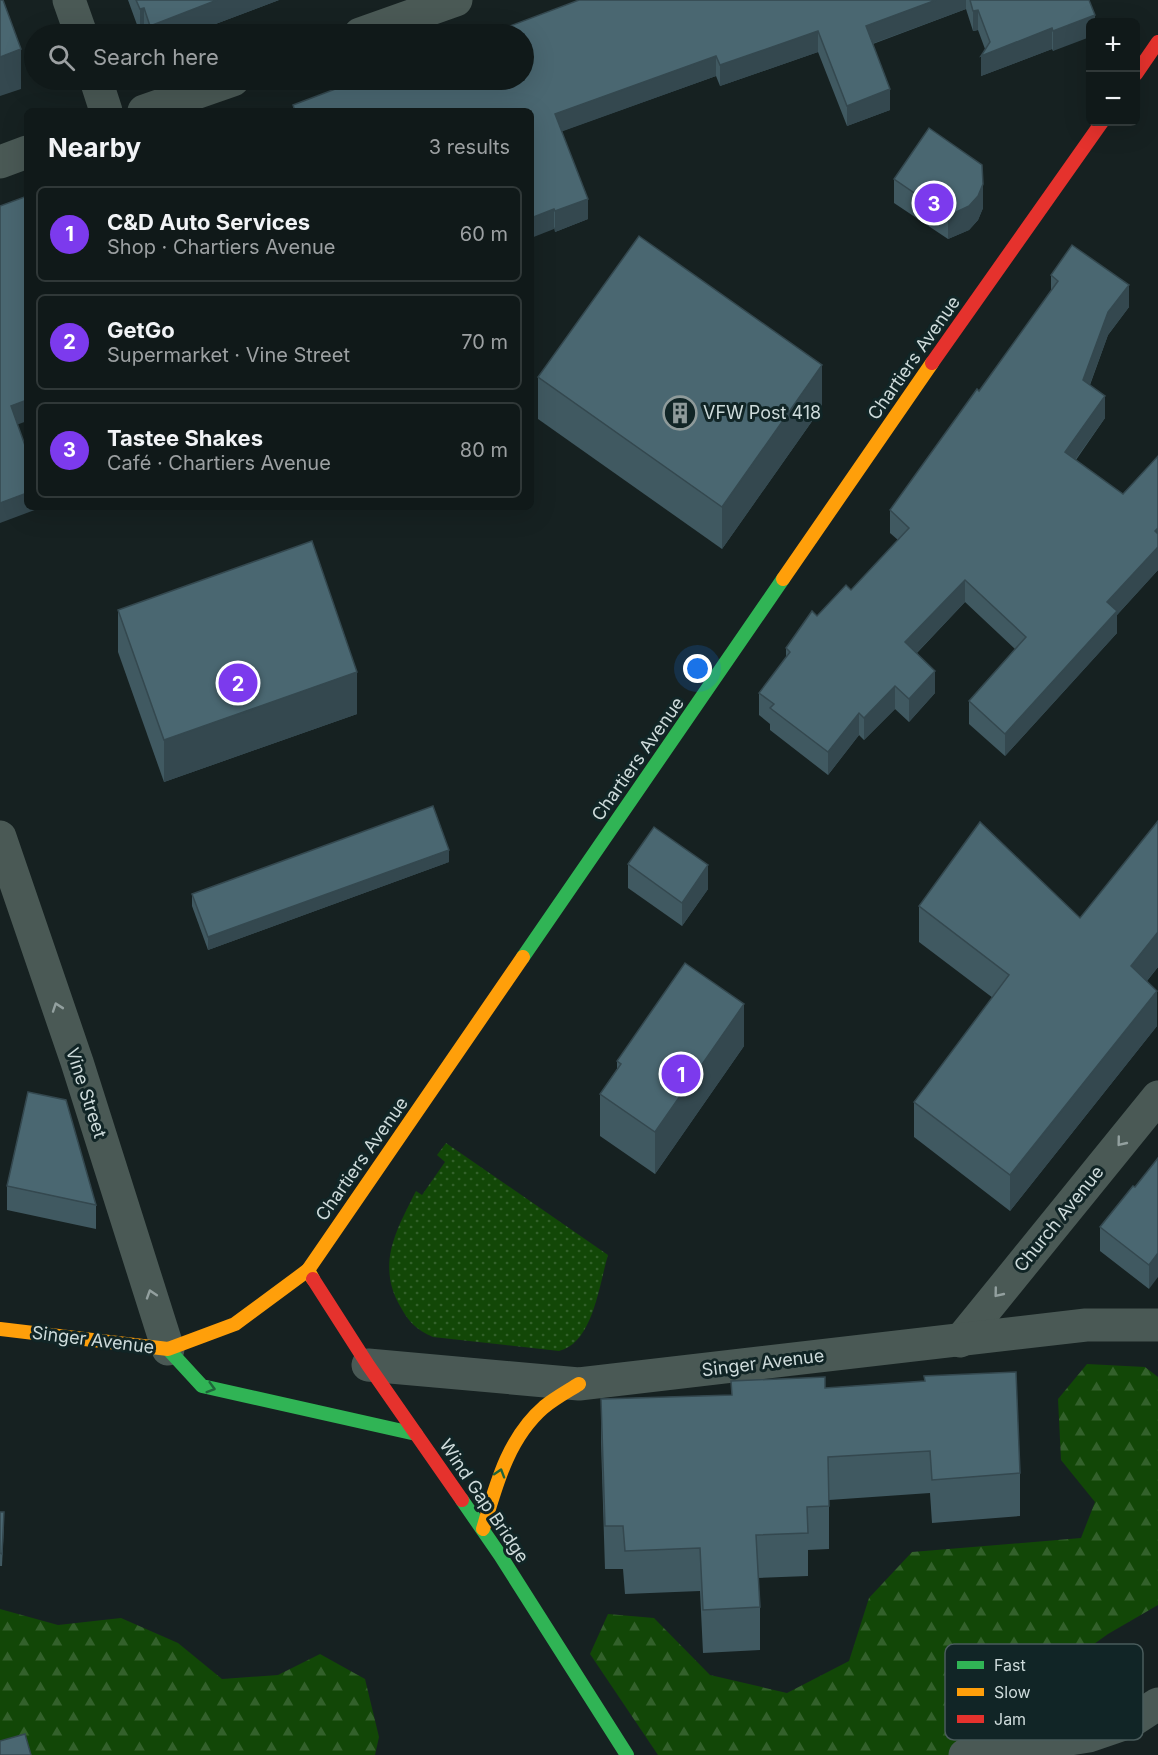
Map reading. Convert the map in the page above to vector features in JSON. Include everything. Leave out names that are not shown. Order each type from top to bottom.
[{"type":"main road","points":[[1137,72],[1158,42]]},
{"type":"main road","name":"Chartiers Avenue","points":[[308,1270],[908,397],[1099,126]]},
{"type":"main road","name":"Singer Avenue","points":[[0,1329],[168,1349],[235,1324],[308,1270]]},
{"type":"main road","name":"Wind Gap Bridge","points":[[308,1270],[368,1365],[483,1529],[627,1755]]},
{"type":"main road","points":[[168,1349],[202,1386],[416,1434]]},
{"type":"main road","points":[[483,1529],[502,1464],[522,1430],[544,1407],[579,1384]]},
{"type":"street","points":[[69,0],[77,24]]},
{"type":"street","points":[[388,24],[456,0]]},
{"type":"street","points":[[99,90],[105,108]]},
{"type":"street","points":[[153,108],[204,90]]},
{"type":"street","points":[[0,162],[24,153]]},
{"type":"street","name":"Vine Street","points":[[0,837],[77,1062],[168,1349]]},
{"type":"street","name":"Church Avenue","points":[[960,1341],[1158,1097]]},
{"type":"street","name":"Singer Avenue","points":[[368,1365],[579,1384],[1086,1325],[1158,1325]]},
{"type":"street","points":[[1143,1714],[1158,1704]]},
{"type":"street","points":[[965,1755],[1066,1740]]},
{"type":"green space","points":[[446,1143],[608,1255],[593,1311],[580,1337],[570,1346],[559,1351],[433,1337],[409,1321],[393,1291],[390,1276],[392,1247],[402,1219],[416,1191],[422,1195],[445,1162],[437,1155]]},
{"type":"green space","points":[[1087,1364],[1145,1367],[1158,1377],[1158,1605],[1094,1644],[945,1644],[945,1740],[1002,1740],[995,1755],[658,1755],[590,1654],[608,1614],[654,1618],[710,1675],[787,1693],[849,1661],[869,1598],[912,1552],[1081,1538],[1095,1502],[1061,1460],[1058,1399]]},
{"type":"green space","points":[[0,1609],[58,1625],[121,1618],[178,1643],[222,1679],[278,1675],[320,1654],[365,1679],[379,1737],[375,1755],[0,1755]]},
{"type":"building","points":[[0,0],[3,0],[21,49],[0,57]]},
{"type":"building","points":[[136,0],[217,0],[155,24],[149,24],[144,8],[140,9]]},
{"type":"building","points":[[579,0],[936,0],[866,26],[890,89],[847,106],[818,31],[720,65],[716,56],[555,114],[588,199],[534,217],[534,108],[294,108],[293,105],[333,90],[534,90],[534,24],[515,24]]},
{"type":"building","points":[[970,0],[1089,0],[1095,15],[1053,31],[1052,28],[981,56],[990,42],[978,10],[973,11]]},
{"type":"building","points":[[929,128],[982,165],[983,184],[978,196],[969,206],[948,216],[894,179]]},
{"type":"building","points":[[24,197],[24,401],[11,406],[24,443],[24,494],[0,503],[0,206]]},
{"type":"building","name":"VFW Post 418","points":[[639,236],[822,365],[722,507],[538,377]]},
{"type":"building","points":[[1072,245],[1129,285],[1108,312],[1083,380],[1105,396],[1065,452],[1123,494],[1158,456],[1158,528],[1155,531],[1158,534],[1158,547],[1107,602],[1117,611],[1005,734],[969,701],[1026,637],[965,580],[905,642],[935,671],[909,699],[895,686],[864,718],[859,713],[828,752],[770,708],[774,704],[759,693],[790,652],[786,648],[812,611],[817,616],[846,585],[851,590],[909,528],[890,510],[1058,281],[1051,275]]},
{"type":"building","points":[[312,541],[357,672],[164,740],[118,610]]},
{"type":"building","points":[[433,806],[449,850],[208,937],[192,894]]},
{"type":"building","points":[[1158,821],[1158,932],[1131,966],[1157,991],[1010,1175],[914,1102],[1009,975],[919,906],[980,822],[1080,918]]},
{"type":"building","points":[[654,827],[708,865],[682,903],[628,864]]},
{"type":"building","points":[[685,963],[744,1004],[655,1132],[600,1094],[621,1064],[617,1061]]},
{"type":"building","points":[[28,1092],[66,1100],[96,1205],[7,1186]]},
{"type":"building","points":[[1158,1158],[1158,1253],[1149,1265],[1100,1227]]},
{"type":"building","points":[[1016,1372],[1020,1473],[932,1480],[930,1451],[828,1457],[829,1506],[807,1507],[808,1533],[756,1535],[760,1607],[703,1610],[700,1548],[625,1551],[623,1526],[605,1526],[601,1399],[732,1395],[731,1381],[825,1377],[825,1388],[925,1381],[924,1376]]},
{"type":"building","points":[[0,1512],[4,1512],[2,1554],[0,1553]]},
{"type":"building","points":[[25,1734],[31,1755],[0,1755],[0,1741]]},
{"type":"traffic: fast","points":[[523,957],[783,579]]},
{"type":"traffic: fast","points":[[168,1349],[202,1386],[416,1434]]},
{"type":"traffic: fast","points":[[462,1500],[500,1555],[627,1755]]},
{"type":"traffic: slow","points":[[783,579],[932,363]]},
{"type":"traffic: slow","points":[[313,1279],[308,1270],[523,957]]},
{"type":"traffic: slow","points":[[0,1329],[168,1349],[235,1324],[308,1270]]},
{"type":"traffic: slow","points":[[483,1529],[505,1463],[521,1433],[544,1407],[579,1384]]},
{"type":"traffic: jam","points":[[1137,72],[1158,42]]},
{"type":"traffic: jam","points":[[932,363],[1099,126]]},
{"type":"traffic: jam","points":[[313,1279],[368,1365],[462,1500]]},
{"type":"place","name":"Tastee Shakes","points":[[934,203]]},
{"type":"place","name":"VFW Post 418","points":[[680,413]]},
{"type":"place","name":"GetGo","points":[[238,683]]},
{"type":"place","name":"C&D Auto Services","points":[[681,1074]]}]
